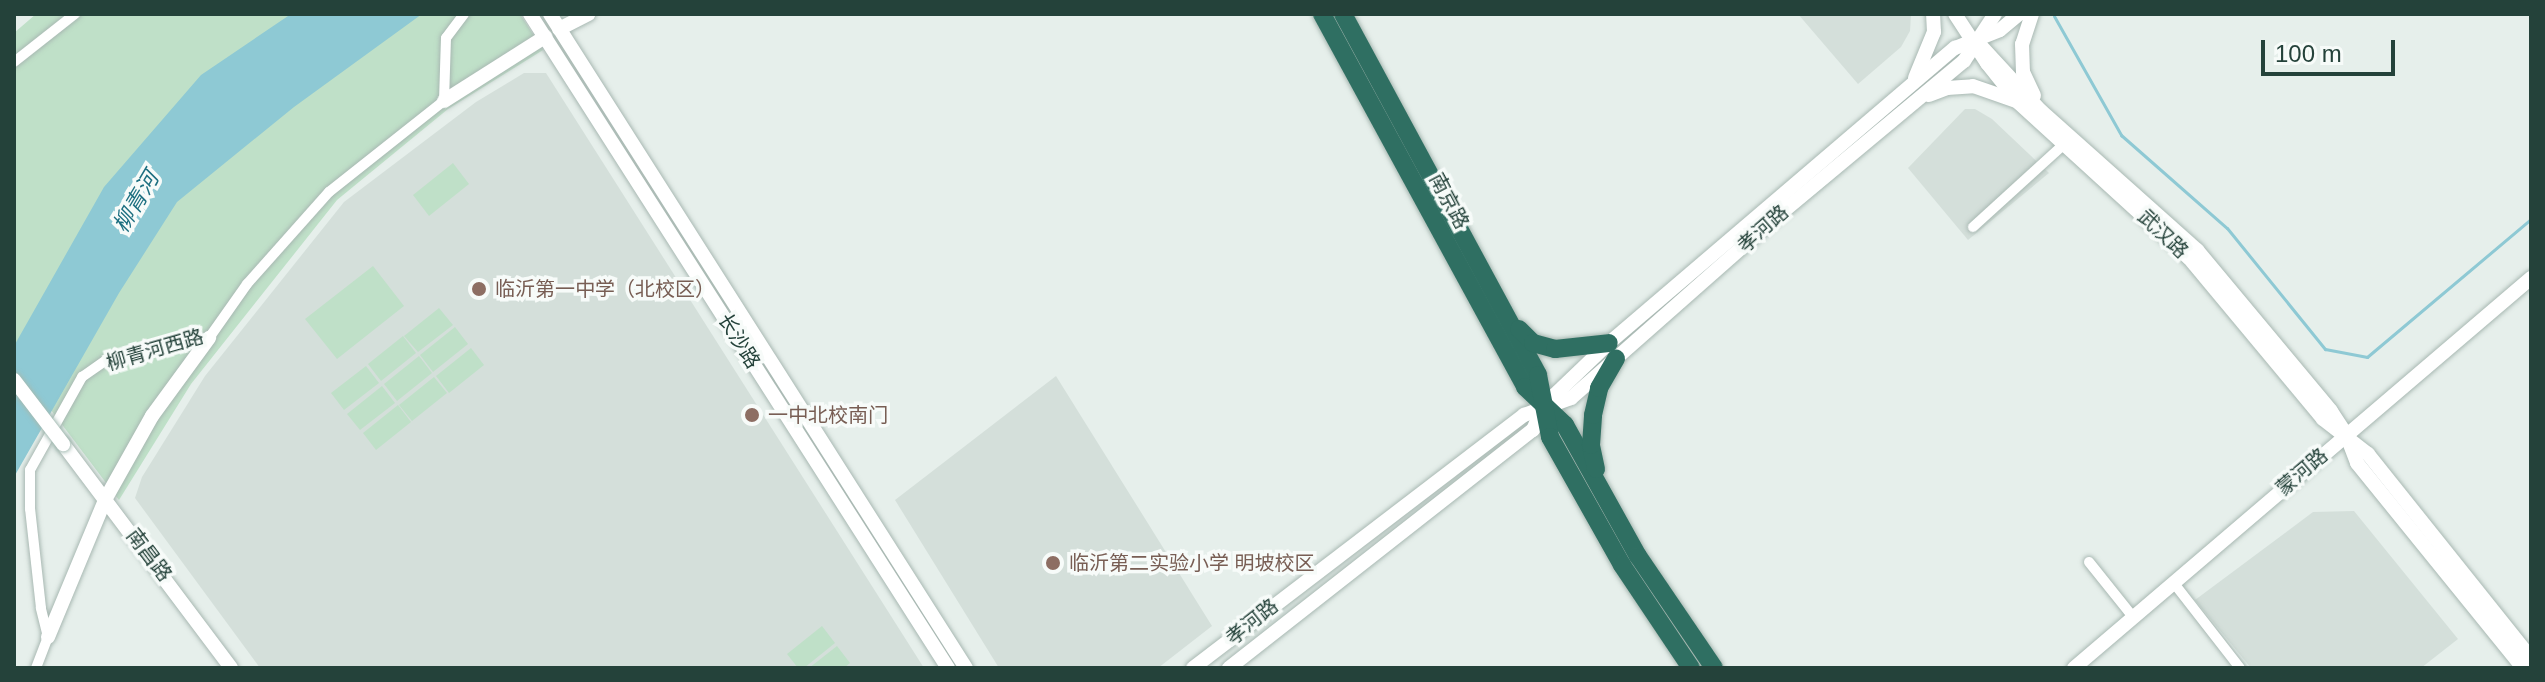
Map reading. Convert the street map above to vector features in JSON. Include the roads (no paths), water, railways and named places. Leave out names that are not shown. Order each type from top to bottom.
[{"type":"highway","name":"南京路","points":[[1322,14],[1525,387],[1565,425],[1638,556],[1714,668]]},
{"type":"highway","name":"南京路","points":[[1343,14],[1538,375],[1550,437],[1622,565],[1691,668]]},
{"type":"highway","points":[[1506,318],[1533,343],[1555,349],[1613,350],[1593,415],[1591,445],[1600,487]]},
{"type":"main road","name":"长沙路","points":[[530,14],[948,668]]},
{"type":"main road","name":"长沙路","points":[[550,14],[966,668]]},
{"type":"main road","points":[[559,29],[588,14]]},
{"type":"main road","points":[[1911,84],[1934,32],[1933,14]]},
{"type":"main road","name":"武汉路","points":[[1955,14],[1987,63],[2019,103],[2189,258],[2323,419],[2346,434],[2357,463],[2523,668]]},
{"type":"main road","name":"孝河路","points":[[1193,668],[1613,350],[1964,61],[1995,14]]},
{"type":"main road","name":"孝河路","points":[[1613,350],[1911,84],[1955,48],[2000,30],[2019,14]]},
{"type":"main road","points":[[2032,14],[2022,44],[2023,72],[2041,111]]},
{"type":"main road","points":[[444,101],[545,37]]},
{"type":"main road","name":"武汉路","points":[[1975,41],[1994,57],[2041,111],[2197,250],[2346,434],[2368,454],[2531,658]]},
{"type":"main road","points":[[1918,99],[1947,88],[1973,86],[2019,103]]},
{"type":"main road","name":"蒙河路","points":[[2074,668],[2531,278]]},
{"type":"main road","points":[[48,637],[106,498],[152,416],[209,338]]},
{"type":"main road","name":"南昌路","points":[[14,380],[106,498],[231,668]]},
{"type":"main road","name":"孝河路","points":[[1229,668],[1533,430],[1543,406]]},
{"type":"street","points":[[14,62],[75,14]]},
{"type":"street","points":[[444,101],[446,38],[464,14]]},
{"type":"street","name":"柳青河西路","points":[[48,637],[41,608],[30,509],[30,470],[82,377],[106,360],[209,338],[247,284],[329,192],[444,101]]},
{"type":"street","points":[[1973,227],[2063,145]]},
{"type":"street","points":[[2089,562],[2133,617]]},
{"type":"street","points":[[2173,582],[2240,668]]},
{"type":"street","points":[[36,668],[48,637]]},
{"type":"water","name":"柳青河","points":[[291,14],[422,14],[294,107],[177,202],[119,293],[14,477],[14,346],[104,187],[201,75]]},
{"type":"waterway","points":[[2054,16],[2121,135],[2227,228],[2325,349],[2367,357],[2531,219]]},
{"type":"place","name":"临沂第一中学（北校区）","points":[[479,289]]},
{"type":"place","name":"一中北校南门","points":[[752,415]]},
{"type":"place","name":"临沂第二实验小学 明坡校区","points":[[1053,563]]}]
